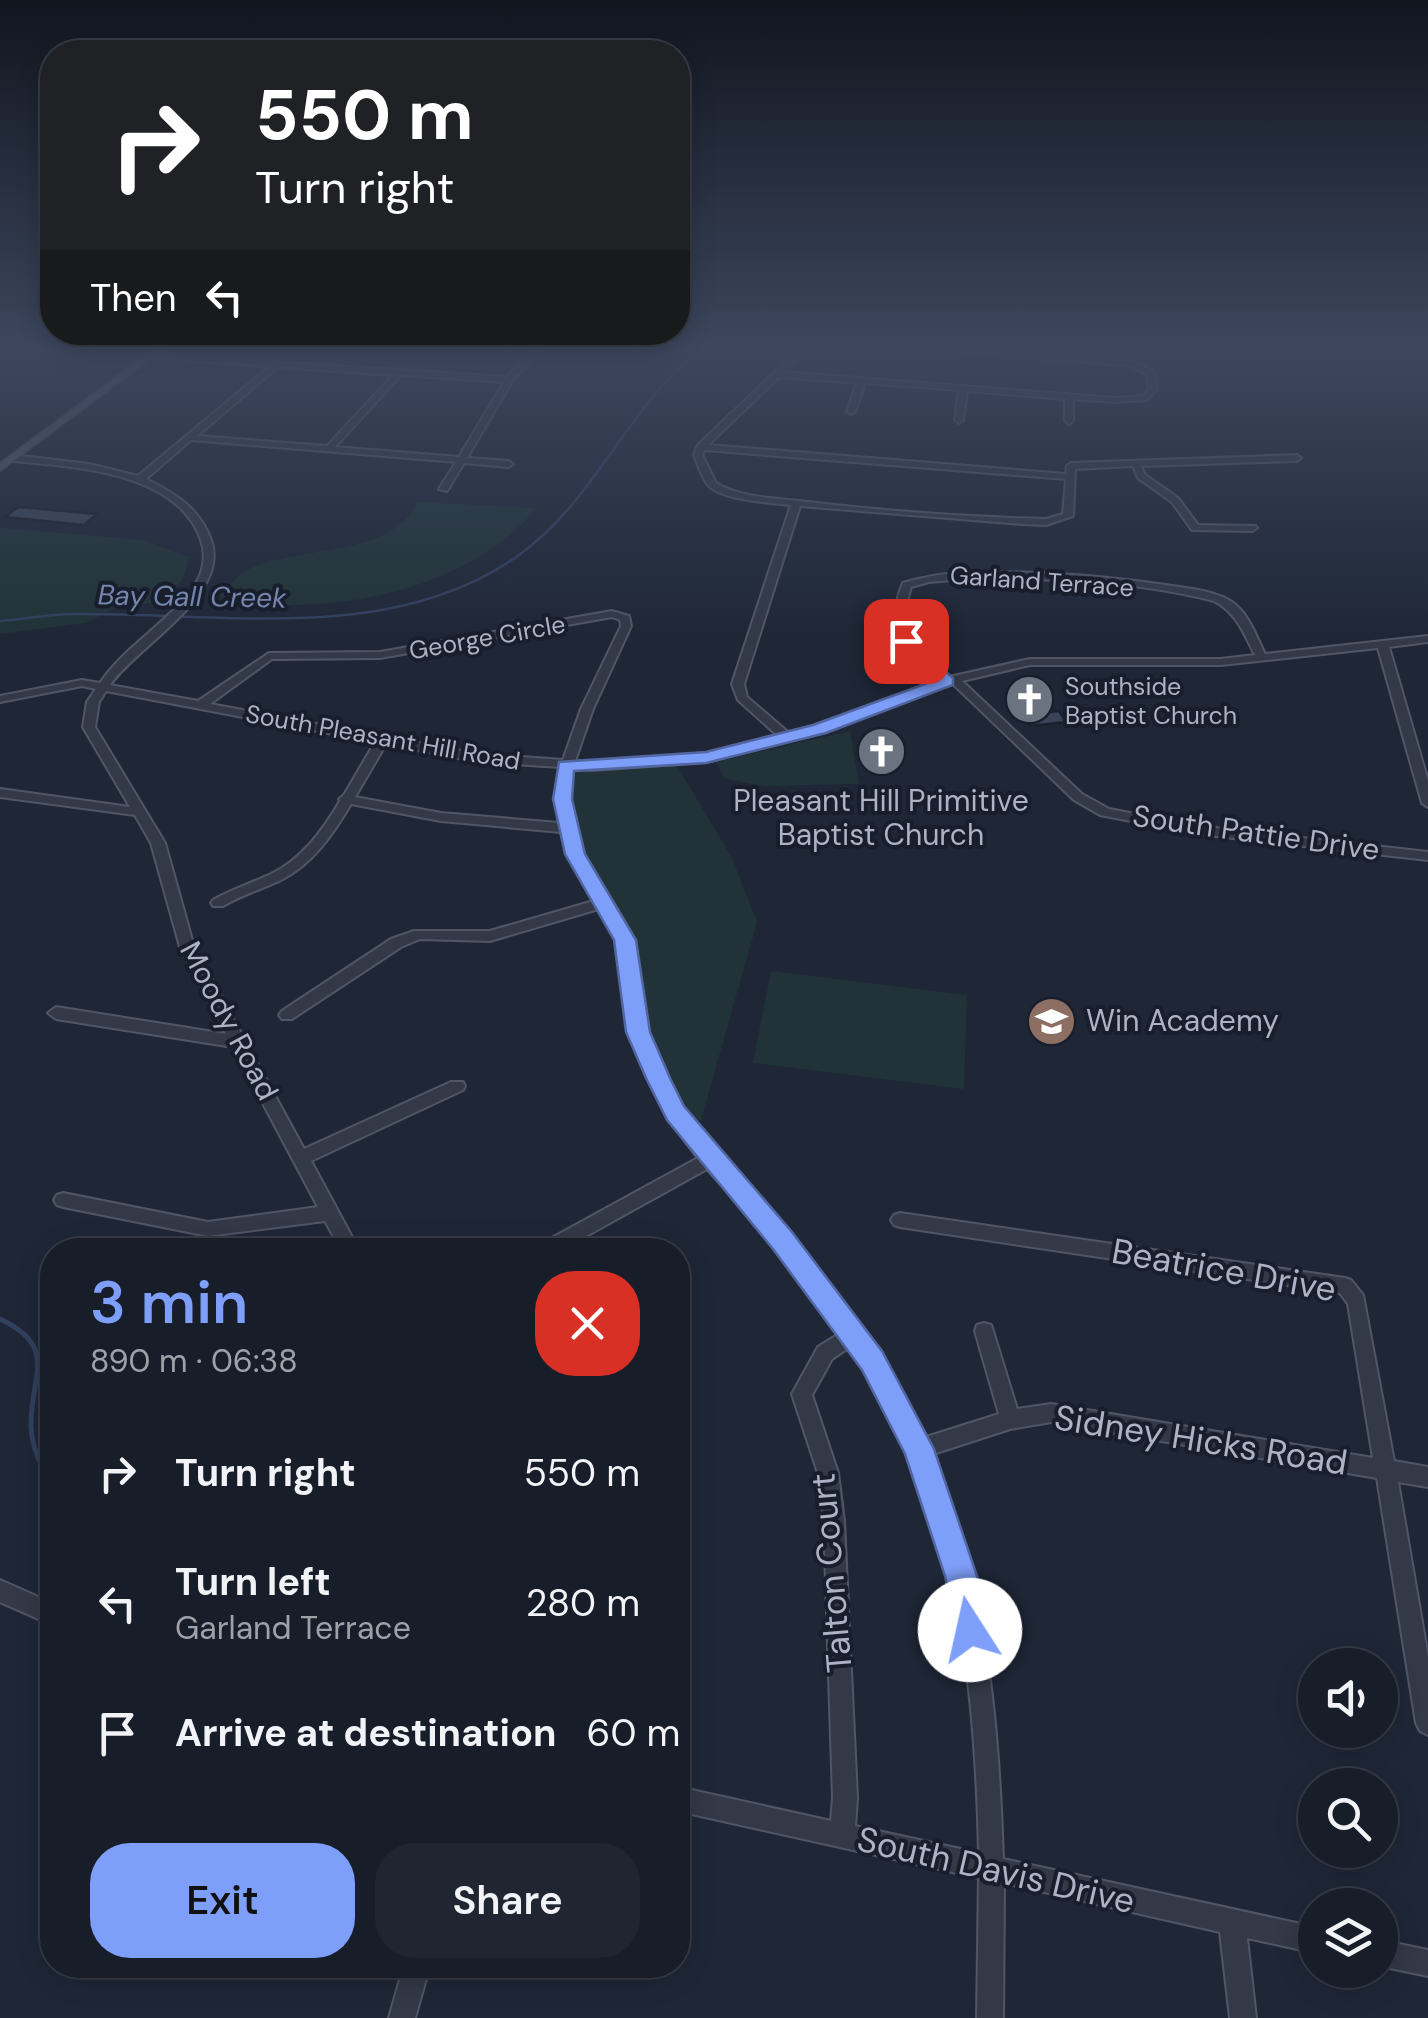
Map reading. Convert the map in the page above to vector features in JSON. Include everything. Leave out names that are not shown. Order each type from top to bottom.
[{"type":"main road","points":[[0,468],[30,445]]},
{"type":"main road","name":"Moody Road","points":[[0,457],[13,458]]},
{"type":"street","points":[[140,480],[183,445]]},
{"type":"street","points":[[281,445],[509,464]]},
{"type":"street","points":[[329,449],[333,445]]},
{"type":"street","points":[[444,489],[473,445]]},
{"type":"street","points":[[1069,477],[701,447],[698,455],[713,487],[731,496],[1046,522],[1068,516],[1071,466],[1298,458]]},
{"type":"street","name":"Moody Road","points":[[13,458],[91,468],[140,480],[190,511],[210,540],[214,557],[189,598],[105,686],[90,707],[89,727],[158,843],[187,947],[304,1157],[344,1238]]},
{"type":"street","points":[[1137,466],[1150,486],[1175,500],[1195,528],[1252,528]]},
{"type":"street","points":[[788,738],[742,698],[738,684],[796,503]]},
{"type":"street","name":"Garland Terrace","points":[[951,680],[914,652],[902,624],[907,585],[927,576],[1020,576],[1219,599],[1244,622],[1262,658]]},
{"type":"street","name":"George Circle","points":[[202,704],[269,656],[380,656],[621,614],[626,626],[566,766]]},
{"type":"street","name":"South Pleasant Hill Road","points":[[0,699],[61,684],[105,686],[478,758],[566,766],[670,763],[788,738],[951,680],[1060,659],[1262,658],[1428,639]]},
{"type":"street","points":[[1382,645],[1428,803]]},
{"type":"street","points":[[131,659],[124,677],[144,692]]},
{"type":"street","name":"South Pattie Drive","points":[[951,680],[1078,797],[1105,812],[1198,830],[1428,856]]},
{"type":"street","points":[[218,903],[297,864],[316,846],[380,742]]},
{"type":"street","points":[[566,766],[565,828],[578,861],[606,902],[625,940],[638,1032],[676,1113],[782,1240],[872,1360],[918,1449],[963,1586],[977,1670],[993,1868],[990,2018]]},
{"type":"street","points":[[0,793],[140,812]]},
{"type":"street","points":[[345,799],[441,817],[565,828]]},
{"type":"street","points":[[287,1015],[396,943],[419,934],[490,936],[606,902]]},
{"type":"street","points":[[56,1013],[239,1042]]},
{"type":"street","points":[[304,1157],[457,1086]]},
{"type":"street","points":[[567,1238],[711,1159]]},
{"type":"street","points":[[63,1200],[208,1229],[332,1213]]},
{"type":"street","name":"Beatrice Drive","points":[[900,1220],[1344,1286],[1356,1301],[1428,1723]]},
{"type":"street","points":[[984,1331],[1010,1420]]},
{"type":"street","name":"Talton Court","points":[[842,1835],[845,1798],[834,1520],[828,1473],[802,1394],[825,1353],[853,1336]]},
{"type":"street","name":"Sidney Hicks Road","points":[[918,1449],[1034,1414],[1073,1415],[1428,1477]]},
{"type":"street","points":[[0,1592],[40,1609]]},
{"type":"street","name":"South Davis Drive","points":[[690,1802],[1298,1936]]},
{"type":"street","points":[[1232,1922],[1243,2018]]},
{"type":"street","points":[[1398,1957],[1428,1963]]},
{"type":"street","points":[[402,2018],[413,1978]]},
{"type":"shaded area","points":[[418,502],[537,508],[507,537],[472,561],[392,592],[306,605],[222,600],[220,595],[249,569],[365,542],[405,520]]},
{"type":"shaded area","points":[[0,528],[142,540],[189,557],[183,579],[161,601],[111,610],[86,623],[0,634]]},
{"type":"shaded area","points":[[850,731],[859,784],[764,786],[725,779],[716,762]]},
{"type":"shaded area","points":[[676,764],[732,858],[757,922],[701,1120],[691,1117],[640,1033],[627,939],[568,827],[568,768]]},
{"type":"shaded area","points":[[771,971],[967,995],[964,1089],[753,1063]]},
{"type":"building","points":[[18,507],[97,514],[84,525],[5,517]]},
{"type":"building","name":"Southside Baptist Church","points":[[1033,687],[1050,712],[1059,711],[1066,722],[1030,726],[1023,716],[1028,715],[1012,690]]},
{"type":"building","name":"Pleasant Hill Primitive Baptist Church","points":[[869,736],[887,736],[894,767],[875,768]]},
{"type":"waterway","name":"Bay Gall Creek","points":[[0,621],[75,614],[304,618],[361,613],[416,602],[469,584],[519,555],[568,509],[617,445]]},
{"type":"waterway","points":[[0,1319],[19,1330],[36,1352],[31,1427],[40,1462]]},
{"type":"place","name":"Southside Baptist Church","points":[[1030,700]]},
{"type":"place","name":"Pleasant Hill Primitive Baptist Church","points":[[881,752]]},
{"type":"place","name":"Win Academy","points":[[1051,1021]]},
{"type":"route","points":[[906,641],[947,681],[820,729],[706,758],[566,766],[562,799],[565,828],[575,854],[625,940],[638,1032],[658,1078],[676,1113],[782,1240],[872,1360],[918,1449],[943,1517],[961,1576],[970,1630]]}]
